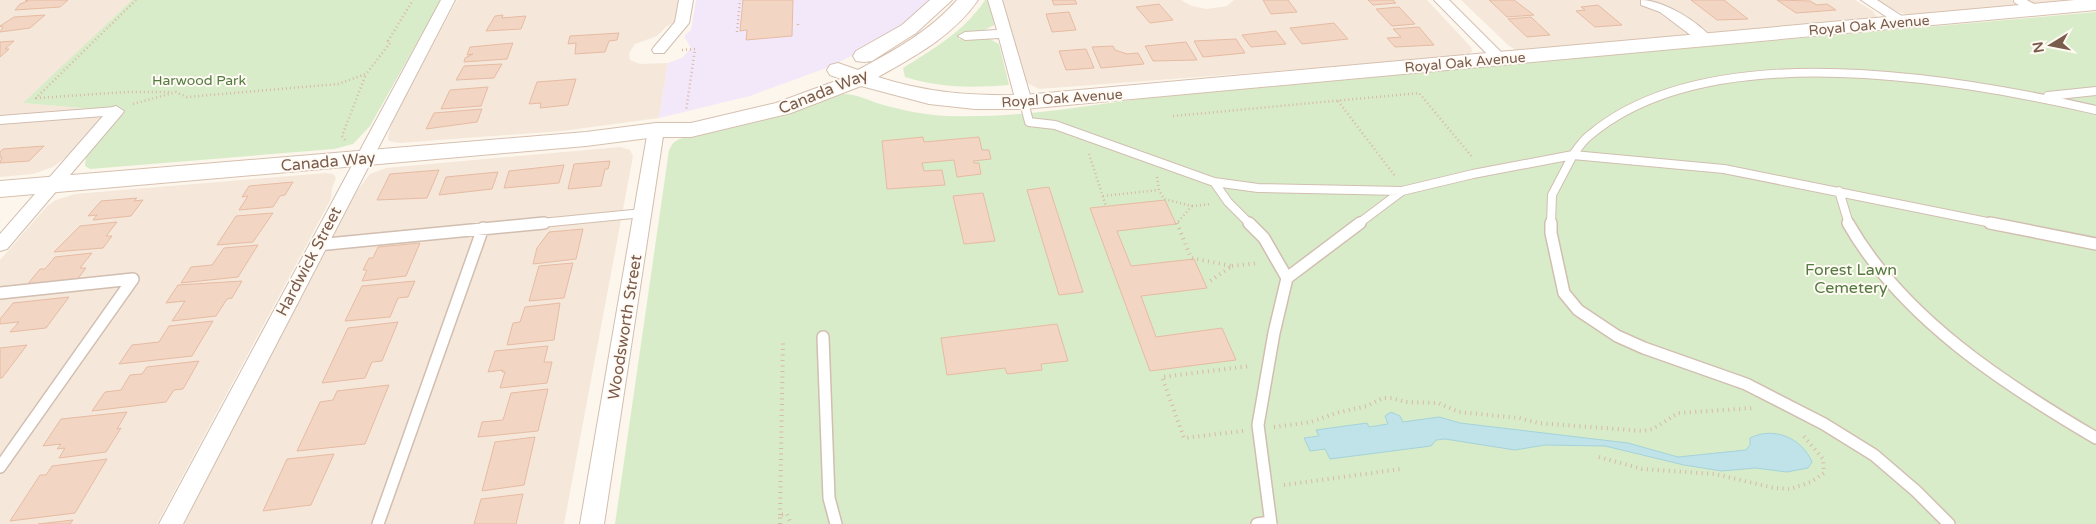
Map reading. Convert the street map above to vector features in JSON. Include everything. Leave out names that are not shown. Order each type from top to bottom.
[{"type":"street","name":"Hardwick Street","points":[[171,524],[317,244],[356,151],[448,0]]},
{"type":"street","points":[[659,50],[682,24],[686,0]]},
{"type":"street","name":"Canada Way","points":[[656,130],[690,116],[745,102],[838,70],[909,29],[942,0]]},
{"type":"street","name":"Canada Way","points":[[0,189],[356,151],[586,139],[656,130],[691,130],[783,108],[859,79],[914,48],[948,23],[968,0]]},
{"type":"street","points":[[995,0],[1024,102]]},
{"type":"street","points":[[1442,0],[1500,59]]},
{"type":"street","points":[[1868,0],[1904,22]]},
{"type":"street","points":[[1646,2],[1665,10],[1706,40]]},
{"type":"street","name":"Royal Oak Avenue","points":[[838,70],[893,91],[954,102],[1024,102],[1904,22],[2026,4],[2096,4]]},
{"type":"street","points":[[965,36],[1004,34]]},
{"type":"street","points":[[0,245],[111,112]]},
{"type":"street","name":"Woodsworth Street","points":[[592,524],[656,130]]},
{"type":"lane","points":[[1949,524],[1916,491],[1874,455],[1787,403],[1746,384],[1644,348],[1617,336],[1597,324],[1570,301],[1560,279],[1551,233],[1552,195],[1573,155],[1589,135],[1623,113],[1657,95],[1734,77],[1826,73],[1916,77],[2039,97],[2096,110]]},
{"type":"lane","points":[[2039,97],[2096,91]]},
{"type":"lane","points":[[1024,102],[1029,122],[1055,125],[1214,182],[1258,188],[1404,191],[1485,172],[1573,155],[1724,169],[2096,244]]},
{"type":"lane","points":[[0,120],[111,112]]},
{"type":"lane","points":[[1214,182],[1228,202],[1264,238],[1287,278]]},
{"type":"lane","points":[[1266,523],[1266,488],[1258,429],[1268,363],[1287,278],[1404,191]]},
{"type":"lane","points":[[1839,191],[1848,222],[1868,255],[1934,325],[2029,397],[2096,438]]},
{"type":"lane","points":[[317,244],[642,213]]},
{"type":"lane","points":[[378,524],[483,228]]},
{"type":"lane","points":[[0,293],[133,279],[0,467]]},
{"type":"lane","points":[[823,338],[829,498],[836,524]]},
{"type":"path","points":[[136,0],[36,98],[128,92],[176,92],[187,97],[338,84],[366,74]]},
{"type":"path","points":[[356,151],[342,136],[366,74],[390,43],[388,41],[413,0]]},
{"type":"path","points":[[737,32],[740,0]]},
{"type":"path","points":[[659,50],[695,49],[686,111]]},
{"type":"path","points":[[111,112],[176,92]]},
{"type":"path","points":[[1173,116],[1419,93],[1485,172]]},
{"type":"path","points":[[1338,101],[1404,191]]},
{"type":"path","points":[[1088,151],[1106,206]]},
{"type":"path","points":[[1158,177],[1159,190],[1162,196],[1168,201],[1192,206],[1177,221],[1176,226],[1191,258],[1232,266],[1277,261]]},
{"type":"path","points":[[1103,196],[1159,190]]},
{"type":"path","points":[[1207,283],[1232,266]]},
{"type":"path","points":[[780,524],[783,341]]},
{"type":"path","points":[[1268,363],[1162,377],[1184,438],[1311,422],[1336,413],[1367,406],[1383,398],[1392,398],[1405,402],[1421,400],[1459,412],[1519,418],[1538,423],[1643,431],[1653,429],[1678,412],[1699,413],[1787,403]]},
{"type":"path","points":[[1598,456],[1642,469],[1715,474],[1790,490],[1806,485],[1824,473],[1824,459],[1817,449],[1797,430]]},
{"type":"path","points":[[1266,488],[1401,469]]},
{"type":"path","points":[[780,515],[788,514],[791,524]]},
{"type":"shaded area","points":[[0,0],[132,0],[24,103],[116,111],[106,112],[66,157],[53,167],[33,174],[0,177]]},
{"type":"shaded area","points":[[457,0],[681,0],[676,21],[657,36],[635,44],[629,53],[630,60],[640,64],[668,63],[659,118],[562,131],[400,143],[389,141],[388,137],[392,121]]},
{"type":"shaded area","points":[[696,0],[933,0],[908,22],[864,50],[829,67],[750,96],[659,118],[668,63],[682,58],[691,48],[684,36],[691,30]]},
{"type":"shaded area","points":[[999,0],[1181,0],[1192,6],[1207,9],[1227,6],[1234,0],[1427,0],[1471,47],[1472,51],[1468,56],[1463,57],[1039,89],[1027,83]]},
{"type":"shaded area","points":[[1461,0],[1855,0],[1873,11],[1878,18],[1871,21],[1516,50],[1508,45]]},
{"type":"shaded area","points":[[1876,0],[2096,1],[1912,16],[1898,12]]},
{"type":"shaded area","points":[[620,147],[630,150],[633,156],[564,524],[184,524],[350,200],[370,174],[386,168]]},
{"type":"shaded area","points":[[326,173],[333,174],[336,178],[332,188],[331,199],[157,524],[0,524],[0,260],[47,206],[56,200],[75,194]]},
{"type":"green space","name":"Harwood Park","points":[[132,0],[441,0],[370,126],[353,144],[334,149],[90,169],[85,166],[86,156],[116,111],[23,103]]},
{"type":"green space","points":[[985,0],[990,0],[994,25],[979,33],[959,34],[959,39],[988,38],[999,44],[1009,85],[956,86],[918,81],[905,77],[903,68],[958,30]]},
{"type":"green space","name":"Forest Lawn Cemetery","points":[[2096,12],[2096,524],[615,524],[669,150],[673,143],[679,139],[759,121],[843,94],[930,115],[1008,115],[1192,92]]},
{"type":"water","points":[[1391,412],[1400,416],[1403,422],[1439,417],[1460,423],[1628,443],[1678,457],[1746,450],[1750,445],[1750,438],[1768,433],[1778,434],[1786,436],[1801,446],[1812,462],[1808,468],[1787,472],[1755,468],[1722,471],[1684,465],[1605,446],[1545,445],[1515,450],[1445,439],[1436,440],[1431,446],[1330,459],[1325,449],[1310,451],[1304,438],[1319,436],[1316,430],[1367,423],[1369,427],[1388,424],[1385,416]]},
{"type":"building","points":[[25,0],[68,0],[60,7],[15,10],[20,4],[28,1]]},
{"type":"building","points":[[743,0],[793,0],[792,36],[746,40],[747,30],[740,31]]},
{"type":"building","points":[[1052,0],[1075,0],[1077,4],[1054,5]]},
{"type":"building","points":[[1263,0],[1288,0],[1297,12],[1271,14]]},
{"type":"building","points":[[1368,0],[1393,0],[1396,3],[1373,5]]},
{"type":"building","points":[[1489,0],[1514,0],[1534,15],[1507,17]]},
{"type":"building","points":[[1691,0],[1724,0],[1748,19],[1717,20]]},
{"type":"building","points":[[1777,0],[1810,1],[1817,5],[1827,4],[1836,10],[1796,13]]},
{"type":"building","points":[[1159,4],[1173,20],[1150,23],[1136,7]]},
{"type":"building","points":[[1598,5],[1622,25],[1595,27],[1576,11],[1585,10],[1581,7]]},
{"type":"building","points":[[1399,7],[1415,24],[1392,26],[1376,9]]},
{"type":"building","points":[[1069,12],[1076,30],[1052,32],[1046,14]]},
{"type":"building","points":[[45,15],[30,28],[0,32],[3,27],[0,26],[14,17]]},
{"type":"building","points":[[503,15],[502,18],[526,16],[521,29],[486,31],[495,16]]},
{"type":"building","points":[[1531,17],[1550,35],[1527,37],[1508,19]]},
{"type":"building","points":[[1334,23],[1348,39],[1302,44],[1290,28]]},
{"type":"building","points":[[1419,27],[1434,45],[1395,47],[1387,38],[1401,37],[1393,29]]},
{"type":"building","points":[[1276,31],[1286,44],[1251,47],[1242,35]]},
{"type":"building","points":[[619,33],[617,40],[609,41],[605,52],[575,54],[576,43],[568,44],[570,36]]},
{"type":"building","points":[[1236,39],[1245,53],[1203,57],[1194,41]]},
{"type":"building","points":[[14,41],[5,49],[9,49],[0,57],[0,42]]},
{"type":"building","points":[[1186,42],[1197,60],[1153,61],[1145,46]]},
{"type":"building","points":[[513,43],[507,59],[464,62],[465,58],[473,54],[467,55],[470,47]]},
{"type":"building","points":[[1113,46],[1115,50],[1127,54],[1138,53],[1144,64],[1101,68],[1092,47]]},
{"type":"building","points":[[1086,49],[1094,68],[1066,70],[1059,51]]},
{"type":"building","points":[[502,64],[494,78],[456,80],[464,66]]},
{"type":"building","points":[[576,79],[568,105],[540,108],[541,103],[529,104],[537,82]]},
{"type":"building","points":[[488,87],[481,106],[441,109],[450,90]]},
{"type":"building","points":[[482,109],[477,122],[426,129],[434,113]]},
{"type":"building","points":[[923,137],[924,142],[979,137],[982,150],[989,150],[991,159],[973,161],[974,163],[979,163],[981,174],[957,177],[954,160],[922,163],[924,171],[942,170],[945,185],[887,189],[882,141]]},
{"type":"building","points":[[44,146],[29,161],[0,163],[2,157],[0,157],[0,152],[3,149]]},
{"type":"building","points":[[610,161],[608,169],[605,169],[601,186],[568,189],[574,164]]},
{"type":"building","points":[[564,165],[559,183],[504,188],[509,171]]},
{"type":"building","points":[[439,170],[427,198],[377,200],[390,174]]},
{"type":"building","points":[[498,172],[492,189],[439,195],[446,177]]},
{"type":"building","points":[[293,182],[285,195],[280,196],[273,207],[239,210],[248,196],[242,197],[249,186]]},
{"type":"building","points":[[1049,187],[1083,292],[1059,295],[1027,190]]},
{"type":"building","points":[[983,193],[995,241],[964,244],[953,196]]},
{"type":"building","points":[[137,198],[134,201],[143,200],[131,216],[93,220],[97,215],[88,216],[101,201]]},
{"type":"building","points":[[1165,200],[1176,224],[1117,231],[1131,266],[1194,259],[1207,288],[1141,296],[1156,337],[1222,328],[1236,360],[1150,371],[1090,208]]},
{"type":"building","points":[[273,213],[253,242],[217,245],[236,216]]},
{"type":"building","points":[[117,222],[106,236],[112,236],[103,248],[54,252],[80,226]]},
{"type":"building","points":[[583,229],[576,259],[533,264],[537,248],[549,232]]},
{"type":"building","points":[[420,243],[406,276],[362,281],[367,270],[363,270],[369,258],[373,258],[378,247]]},
{"type":"building","points":[[258,245],[238,277],[181,283],[191,267],[212,265],[224,248]]},
{"type":"building","points":[[92,253],[80,268],[86,268],[76,281],[27,285],[40,269],[45,269],[55,257]]},
{"type":"building","points":[[573,263],[564,298],[529,301],[539,266]]},
{"type":"building","points":[[242,281],[232,298],[227,299],[216,316],[172,321],[185,301],[166,303],[178,285]]},
{"type":"building","points":[[415,281],[408,297],[398,298],[390,317],[345,321],[362,286]]},
{"type":"building","points":[[69,297],[46,328],[10,332],[19,322],[0,324],[0,319],[13,303]]},
{"type":"building","points":[[560,303],[554,340],[507,345],[513,323],[520,322],[525,307]]},
{"type":"building","points":[[213,321],[192,356],[119,364],[132,345],[159,342],[169,326]]},
{"type":"building","points":[[398,322],[382,361],[372,362],[365,378],[322,383],[348,328]]},
{"type":"building","points":[[1057,324],[1068,361],[1041,364],[1042,370],[1007,374],[1005,368],[947,375],[941,338]]},
{"type":"building","points":[[27,345],[2,378],[0,378],[0,348]]},
{"type":"building","points":[[548,346],[544,362],[552,362],[547,383],[500,388],[505,372],[502,372],[503,370],[488,372],[495,351]]},
{"type":"building","points":[[199,361],[183,389],[174,390],[166,402],[92,411],[105,392],[121,390],[130,375],[142,374],[147,367]]},
{"type":"building","points":[[389,385],[365,444],[297,451],[320,402],[333,400],[337,391]]},
{"type":"building","points":[[548,389],[538,431],[478,437],[482,422],[503,420],[511,393]]},
{"type":"building","points":[[127,412],[117,429],[121,428],[106,452],[59,458],[65,448],[57,449],[61,444],[43,446],[61,419]]},
{"type":"building","points":[[535,437],[524,485],[482,491],[495,442]]},
{"type":"building","points":[[334,454],[311,505],[263,511],[287,459]]},
{"type":"building","points":[[107,459],[75,513],[10,521],[40,475],[46,475],[52,466]]},
{"type":"building","points":[[523,494],[516,524],[474,524],[481,499]]},
{"type":"building","points":[[73,520],[70,524],[38,524]]}]
